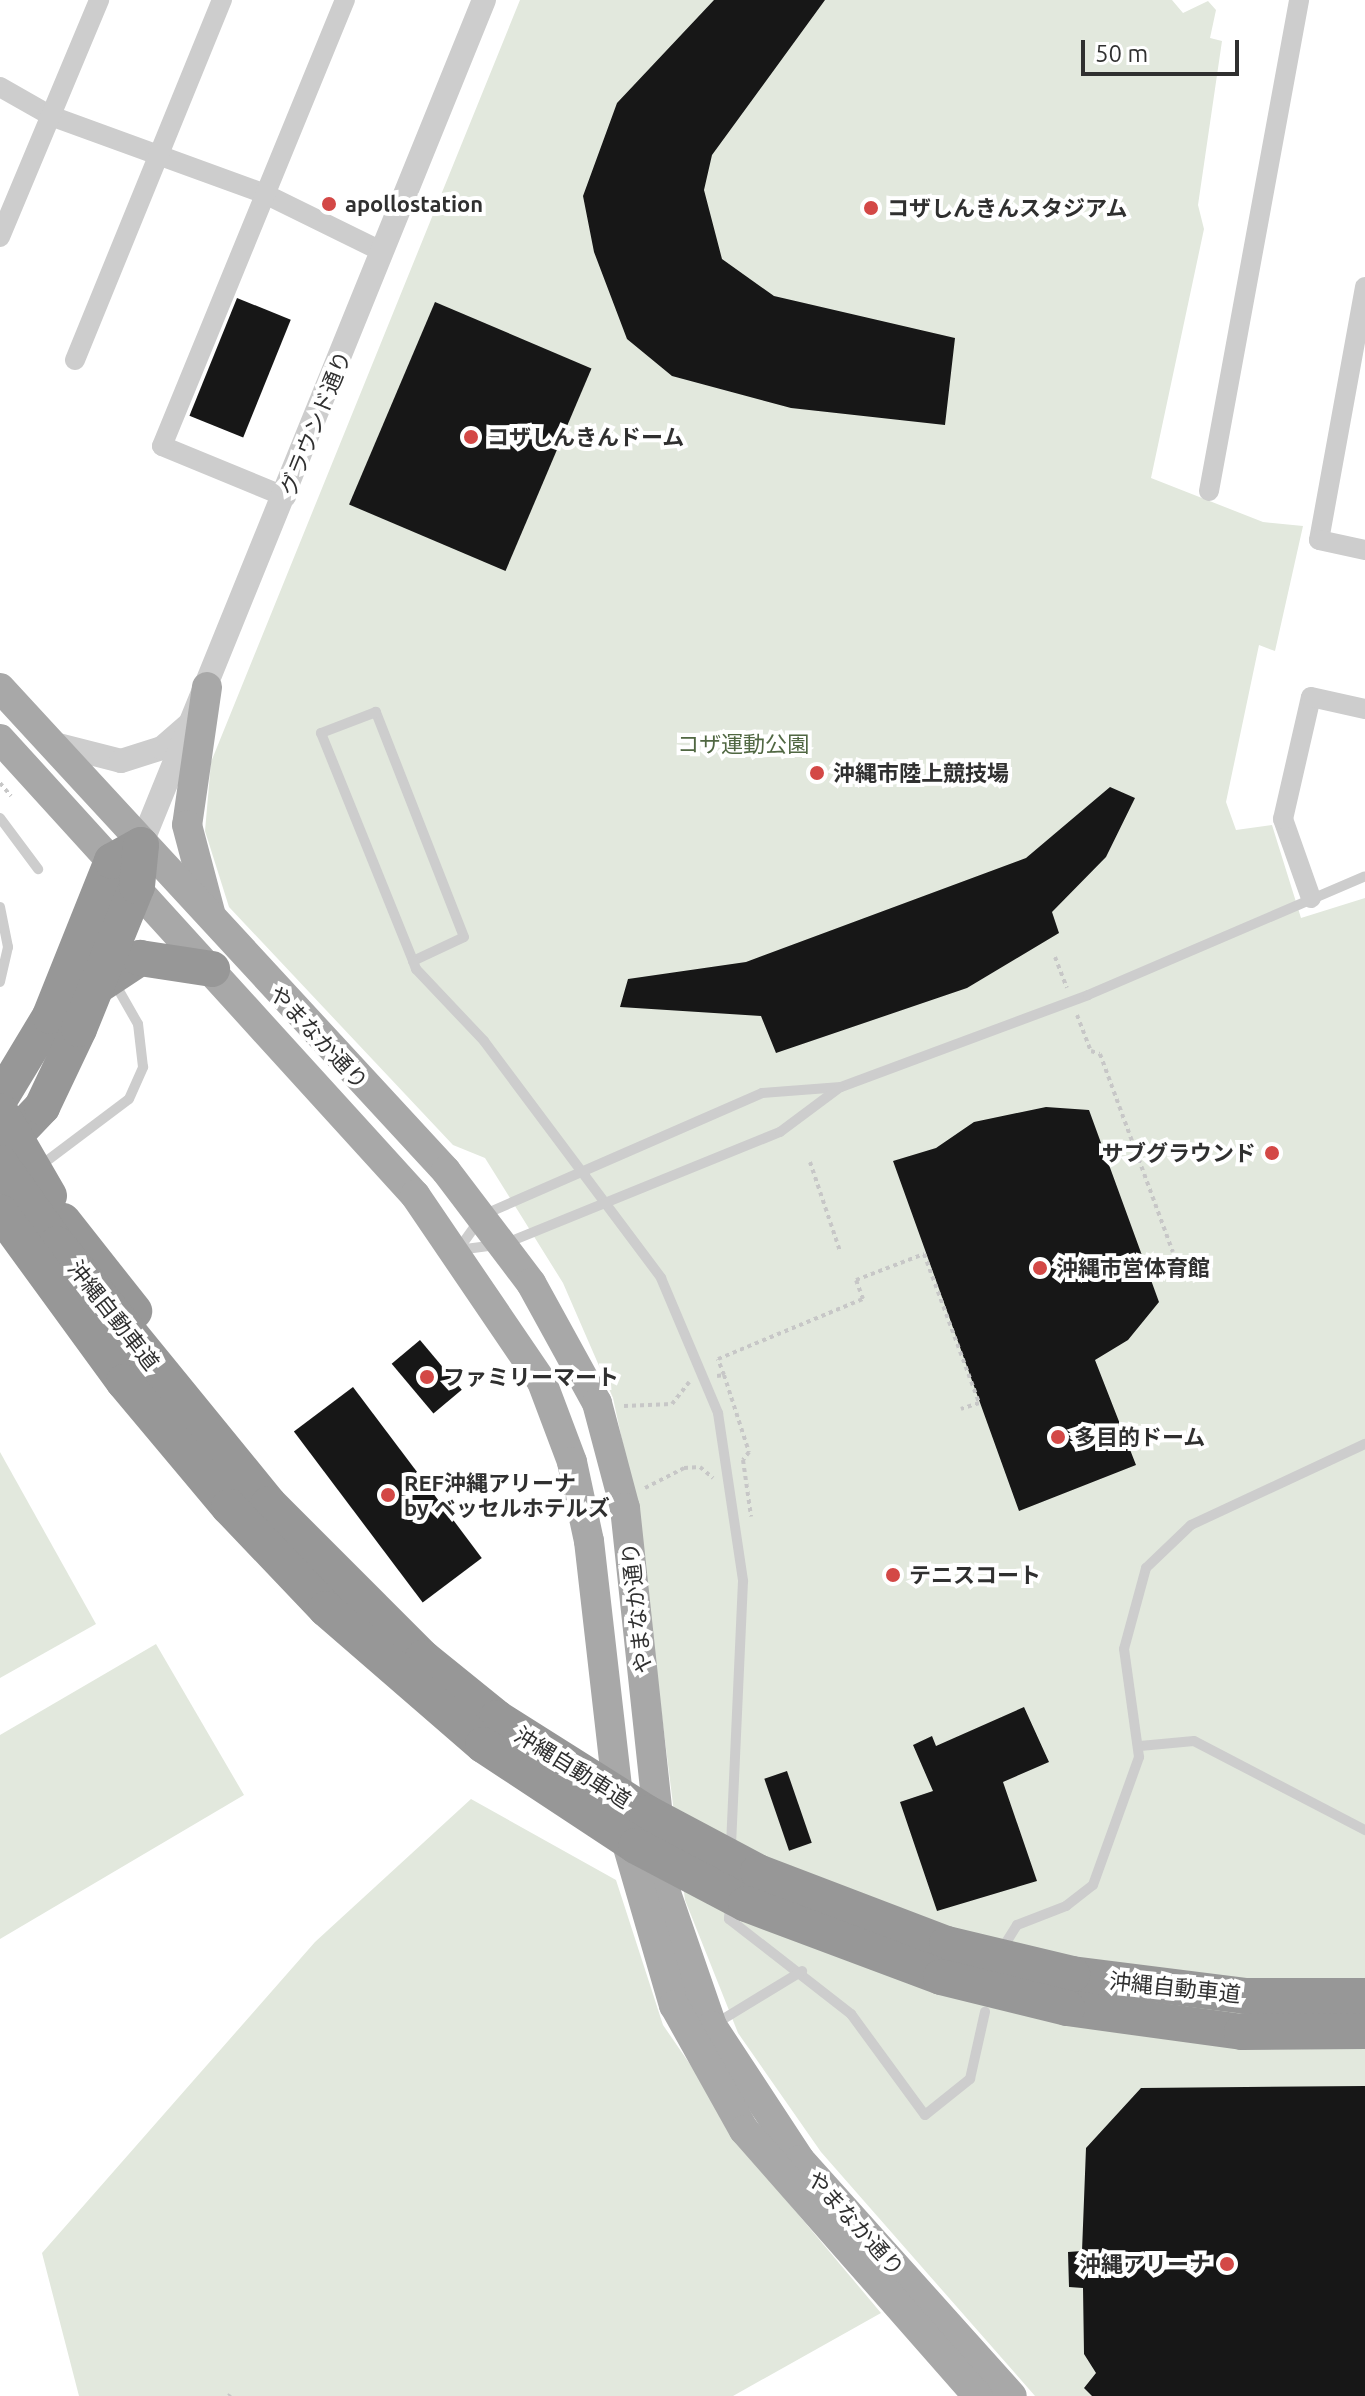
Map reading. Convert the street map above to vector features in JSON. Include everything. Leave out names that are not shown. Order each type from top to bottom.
[{"type":"highway","points":[[0,1151],[42,1107],[107,988],[137,886],[127,853]]},
{"type":"highway","points":[[0,1099],[50,1016],[127,853]]},
{"type":"highway","points":[[107,988],[140,958],[212,969]]},
{"type":"highway","points":[[0,1111],[63,1221],[346,1585]]},
{"type":"highway","name":"沖縄自動車道","points":[[0,1163],[57,1244],[198,1421],[346,1585],[497,1718],[647,1813],[859,1914],[1070,1991],[1242,2032],[1365,2031]]},
{"type":"highway","name":"沖縄自動車道","points":[[0,1212],[124,1382],[326,1609],[406,1683],[557,1798],[746,1904],[941,1977],[1070,1991],[1365,1996]]},
{"type":"highway","points":[[0,1240],[124,1382]]},
{"type":"main road","points":[[207,687],[187,825],[218,930]]},
{"type":"main road","name":"やまなか通り","points":[[0,688],[46,739],[127,853]]},
{"type":"main road","name":"やまなか通り","points":[[0,739],[218,930],[483,1215],[504,1244],[597,1403],[625,1508],[666,1893],[701,2033],[800,2160],[1012,2396]]},
{"type":"main road","name":"やまなか通り","points":[[137,886],[458,1250],[542,1382],[572,1462],[589,1541],[621,1823],[653,1950],[701,2033],[744,2130],[978,2396]]},
{"type":"street","points":[[0,237],[99,0]]},
{"type":"street","points":[[75,360],[222,0]]},
{"type":"street","points":[[286,497],[162,446],[345,0]]},
{"type":"street","name":"グラウンド通り","points":[[127,853],[207,687],[484,0]]},
{"type":"street","points":[[1209,491],[1299,0]]},
{"type":"street","points":[[0,87],[51,116],[265,194],[383,252]]},
{"type":"street","points":[[1365,287],[1319,540],[1365,550]]},
{"type":"street","points":[[1311,898],[1283,819],[1311,697],[1365,709]]},
{"type":"street","points":[[46,739],[69,753],[121,761],[162,748],[192,722]]},
{"type":"lane","points":[[413,961],[464,937],[376,712],[321,733],[413,961],[606,1198],[661,1278],[708,1378],[732,1473],[743,1581],[729,1919],[802,1971],[851,2014],[876,2058],[925,2115],[970,2079],[985,2012]]},
{"type":"lane","points":[[0,818],[38,869]]},
{"type":"lane","points":[[458,1250],[504,1244],[606,1198],[780,1132],[841,1087],[1072,1001],[1365,876]]},
{"type":"lane","points":[[0,907],[8,947],[0,982]]},
{"type":"lane","points":[[0,1194],[129,1099],[143,1067],[140,1039],[107,988]]},
{"type":"lane","points":[[458,1250],[483,1215],[762,1093],[841,1087]]},
{"type":"lane","points":[[1007,1941],[1017,1925],[1066,1906],[1093,1885],[1140,1746],[1124,1649],[1146,1568],[1191,1525],[1365,1444]]},
{"type":"lane","points":[[1140,1746],[1194,1741],[1365,1830]]},
{"type":"lane","points":[[701,2033],[802,1971]]},
{"type":"path","points":[[0,783],[11,796]]},
{"type":"path","points":[[1055,957],[1091,1051],[1100,1054],[1173,1252]]},
{"type":"path","points":[[810,1162],[840,1251]]},
{"type":"path","points":[[751,1526],[743,1460],[749,1452],[718,1359],[863,1299],[856,1280],[924,1254],[979,1403],[961,1409]]},
{"type":"path","points":[[621,1405],[655,1410],[672,1404],[684,1384],[724,1375]]},
{"type":"path","points":[[645,1488],[684,1468],[700,1467],[712,1478],[744,1471]]},
{"type":"green space","name":"コザ運動公園","points":[[520,0],[1172,0],[1183,13],[1208,1],[1216,10],[1210,38],[1222,41],[1198,205],[1204,229],[1151,478],[1263,522],[1303,526],[1275,651],[1259,645],[1226,802],[1236,830],[1272,825],[1301,918],[1365,898],[1365,2396],[1035,2396],[821,2152],[738,2033],[685,1900],[635,1501],[613,1398],[563,1283],[485,1158],[453,1145],[229,907],[205,831],[211,762]]},
{"type":"green space","points":[[0,1452],[96,1624],[0,1678]]},
{"type":"green space","points":[[156,1644],[244,1795],[0,1939],[0,1735]]},
{"type":"green space","points":[[471,1799],[616,1880],[663,2025],[771,2182],[881,2313],[733,2396],[79,2396],[42,2253],[315,1942]]},
{"type":"building","points":[[714,0],[825,0],[712,155],[704,190],[722,259],[774,296],[955,338],[945,425],[791,408],[672,376],[627,339],[594,252],[583,196],[617,103]]},
{"type":"building","points":[[237,298],[291,320],[243,437],[189,416]]},
{"type":"building","name":"コザしんきんドーム","points":[[435,302],[591,368],[506,571],[349,505]]},
{"type":"building","points":[[1110,787],[1135,798],[1106,857],[1052,912],[1059,933],[967,988],[776,1053],[761,1016],[620,1007],[628,979],[746,962],[1026,858]]},
{"type":"building","name":"沖縄市営体育館","points":[[1046,1107],[1089,1110],[1159,1302],[1128,1340],[1095,1360],[1136,1465],[1019,1511],[893,1161],[936,1148],[974,1122]]},
{"type":"building","name":"ファミリーマート","points":[[420,1340],[462,1390],[433,1414],[392,1364]]},
{"type":"building","name":"REF沖縄アリーナ by ベッセルホテルズ","points":[[353,1387],[482,1558],[423,1602],[294,1432]]},
{"type":"building","points":[[1024,1707],[1049,1762],[1003,1782],[1037,1881],[937,1911],[900,1802],[933,1791],[913,1745],[932,1736],[936,1746]]},
{"type":"building","points":[[787,1771],[812,1843],[789,1851],[764,1779]]},
{"type":"building","name":"沖縄アリーナ","points":[[1365,2086],[1365,2396],[1092,2396],[1084,2388],[1096,2373],[1084,2354],[1083,2288],[1069,2287],[1068,2252],[1082,2251],[1086,2148],[1141,2088]]},
{"type":"place","name":"apollostation","points":[[329,204]]},
{"type":"place","name":"コザしんきんスタジアム","points":[[871,208]]},
{"type":"place","name":"コザしんきんドーム","points":[[471,437]]},
{"type":"place","name":"沖縄市陸上競技場","points":[[817,773]]},
{"type":"place","name":"サブグラウンド","points":[[1272,1153]]},
{"type":"place","name":"沖縄市営体育館","points":[[1040,1268]]},
{"type":"place","name":"ファミリーマート","points":[[427,1377]]},
{"type":"place","name":"多目的ドーム","points":[[1058,1437]]},
{"type":"place","name":"REF沖縄アリーナ by ベッセルホテルズ","points":[[388,1495]]},
{"type":"place","name":"テニスコート","points":[[893,1575]]},
{"type":"place","name":"沖縄アリーナ","points":[[1227,2264]]}]
